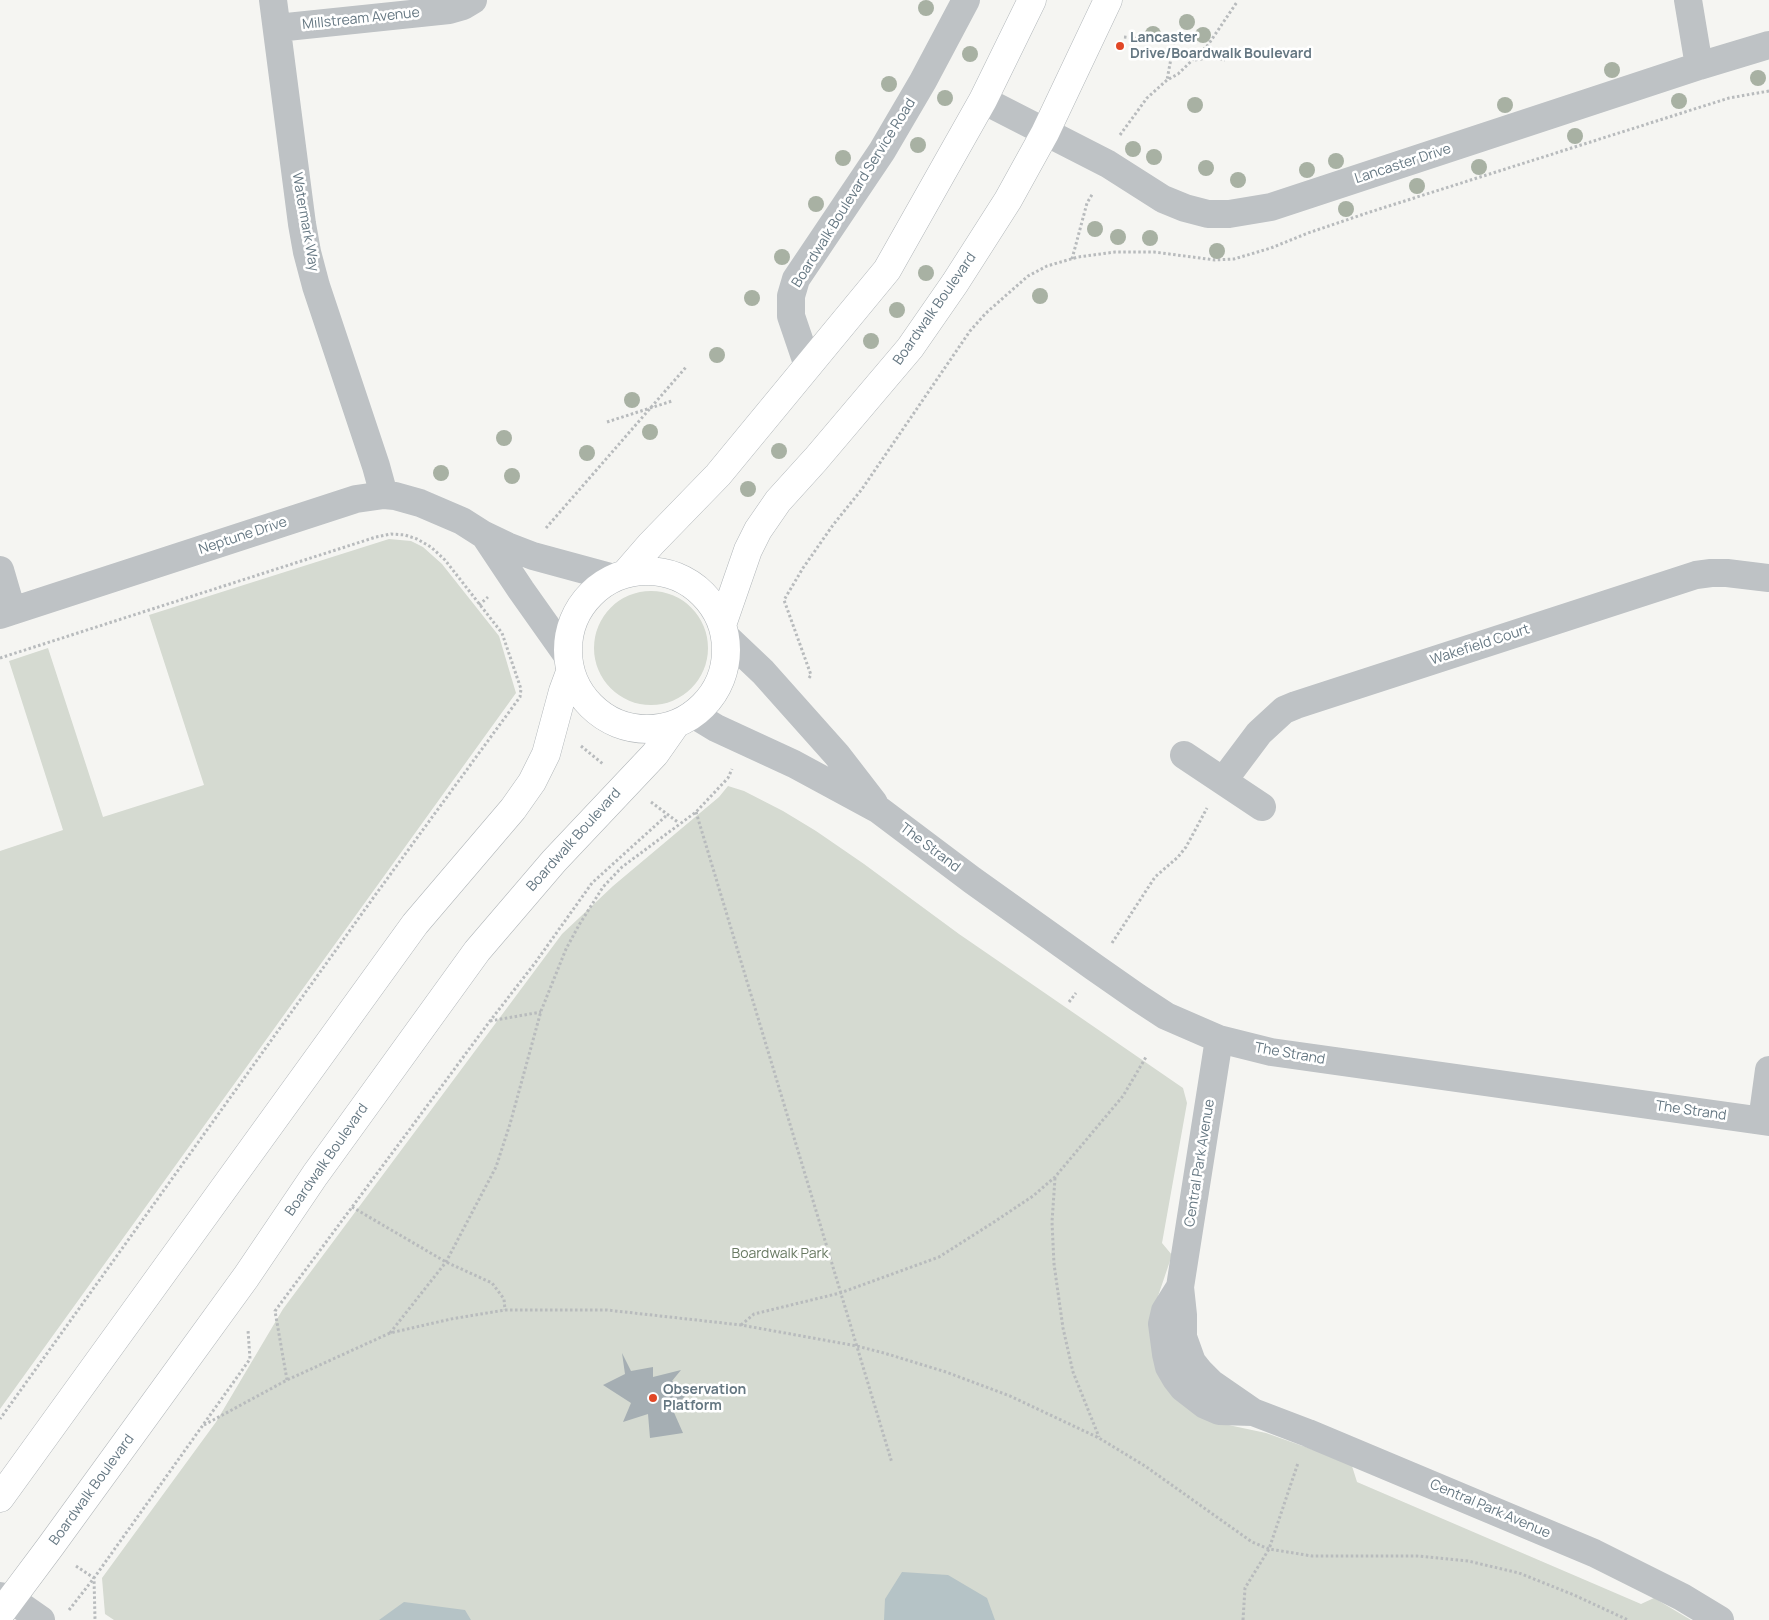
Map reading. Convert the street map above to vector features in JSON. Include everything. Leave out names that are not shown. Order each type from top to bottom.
[{"type":"main road","points":[[0,1498],[415,924],[513,809],[532,782],[543,761],[554,725],[569,663],[570,631],[579,609],[594,591],[620,576],[718,475],[887,270],[983,100],[1032,0]]},
{"type":"main road","name":"Boardwalk Boulevard","points":[[724,630],[748,550],[763,523],[778,501],[910,348],[956,283],[1008,200],[1045,133],[1108,0]]},
{"type":"main road","points":[[569,663],[582,696],[600,714],[624,726],[650,729],[684,719],[709,699],[720,680],[726,658],[724,630],[711,603],[694,586],[672,575],[649,570],[620,576]]},
{"type":"main road","name":"Boardwalk Boulevard","points":[[4,1603],[50,1547],[477,951],[554,861],[626,782],[655,754],[684,719]]},
{"type":"street","name":"Watermark Way","points":[[273,0],[307,252],[316,286],[376,466],[384,496]]},
{"type":"street","name":"Millstream Avenue","points":[[277,28],[449,10],[463,6],[473,0]]},
{"type":"street","name":"Boardwalk Boulevard Service Road","points":[[808,366],[790,316],[790,296],[796,280],[882,152],[923,81],[966,0]]},
{"type":"street","points":[[1688,0],[1699,66]]},
{"type":"street","name":"Lancaster Drive","points":[[983,100],[1108,164],[1163,199],[1185,208],[1208,214],[1229,214],[1272,207],[1699,66],[1769,45]]},
{"type":"street","name":"Neptune Drive","points":[[6,613],[356,499],[384,496],[395,496],[420,503],[462,521],[484,535],[518,563],[620,576]]},
{"type":"street","points":[[518,563],[521,590],[569,663]]},
{"type":"street","points":[[0,570],[6,613]]},
{"type":"street","name":"Wakefield Court","points":[[1203,768],[1259,733],[1284,710],[1305,701],[1696,575],[1726,573],[1769,578]]},
{"type":"street","name":"The Strand","points":[[724,630],[837,756],[880,810]]},
{"type":"street","name":"The Strand","points":[[684,719],[716,728],[745,741],[794,764],[880,810],[1094,968],[1166,1016],[1219,1038],[1271,1052],[1765,1122]]},
{"type":"street","points":[[1203,768],[1262,807]]},
{"type":"street","name":"Central Park Avenue","points":[[1219,1038],[1180,1287],[1165,1311],[1162,1324],[1169,1367],[1188,1393],[1205,1405],[1219,1411],[1253,1412],[1308,1433],[1594,1553],[1682,1597],[1720,1620]]},
{"type":"street","points":[[1765,1122],[1769,1070]]},
{"type":"street","points":[[4,1603],[54,1616]]},
{"type":"path","points":[[1072,259],[1087,203],[1108,164],[1110,150],[1132,116],[1147,98],[1167,80],[1178,74],[1208,46],[1237,2]]},
{"type":"path","points":[[1093,34],[1174,42],[1167,80]]},
{"type":"path","points":[[1192,61],[1199,58],[1213,57],[1226,60]]},
{"type":"path","points":[[811,675],[784,600],[803,568],[862,489],[970,331],[986,313],[1028,276],[1047,266],[1072,259],[1115,252],[1154,252],[1215,260],[1234,259],[1271,248],[1370,212],[1710,104],[1739,96],[1769,91]]},
{"type":"path","points":[[479,606],[687,366]]},
{"type":"path","points":[[607,422],[672,401]]},
{"type":"path","points":[[0,658],[376,537],[391,534],[411,537],[431,547],[446,560],[479,606],[502,633],[520,689],[520,697],[364,910],[0,1419]]},
{"type":"path","points":[[520,697],[679,823]]},
{"type":"path","points":[[390,1333],[446,1262],[496,1167],[541,1012],[566,950],[603,887],[622,866],[696,812],[728,778],[745,741]]},
{"type":"path","points":[[1069,1002],[1132,915],[1155,877],[1178,857],[1204,816],[1212,799],[1214,789],[1203,768]]},
{"type":"path","points":[[696,812],[892,1463]]},
{"type":"path","points":[[287,1380],[275,1311],[592,884],[667,815]]},
{"type":"path","points":[[490,1021],[541,1012]]},
{"type":"path","points":[[741,1325],[754,1314],[840,1294],[939,1257],[1033,1196],[1055,1177],[1123,1096],[1146,1057]]},
{"type":"path","points":[[1055,1177],[1052,1222],[1054,1264],[1063,1328],[1073,1372],[1099,1438]]},
{"type":"path","points":[[352,1207],[446,1262],[492,1283],[504,1299],[505,1310]]},
{"type":"path","points":[[54,1616],[94,1578],[250,1359],[246,1276]]},
{"type":"path","points":[[204,1425],[287,1380],[390,1333],[451,1319],[505,1310],[607,1310],[741,1325],[857,1346],[946,1372],[1010,1396],[1099,1438],[1144,1466],[1252,1542],[1269,1549],[1312,1556],[1417,1556],[1468,1561],[1519,1573],[1574,1595],[1628,1620]]},
{"type":"path","points":[[1243,1620],[1245,1588],[1269,1549],[1308,1433]]},
{"type":"path","points":[[94,1578],[95,1619],[97,1620]]},
{"type":"green space","points":[[389,539],[411,541],[423,547],[442,564],[499,636],[516,693],[0,1409],[0,851],[63,830],[9,661],[48,648],[103,817],[204,785],[149,615]]},
{"type":"green space","points":[[651,591],[673,595],[683,600],[699,616],[704,626],[708,648],[704,670],[699,680],[683,696],[673,701],[651,705],[629,701],[619,696],[603,680],[598,670],[594,648],[598,626],[603,616],[619,600],[629,595]]},
{"type":"green space","name":"Boardwalk Park","points":[[728,786],[744,791],[816,831],[959,934],[1183,1088],[1187,1103],[1162,1243],[1172,1255],[1156,1302],[1219,1423],[1266,1433],[1314,1450],[1352,1466],[1357,1482],[1641,1604],[1654,1598],[1691,1620],[114,1620],[105,1614],[102,1578],[216,1422],[283,1309],[562,934],[613,886],[719,797]]},
{"type":"shaded area","points":[[902,1572],[948,1575],[987,1598],[995,1620],[884,1620],[885,1599]]},
{"type":"shaded area","points":[[404,1602],[465,1610],[471,1620],[379,1620]]},
{"type":"building","name":"Observation Platform","points":[[622,1353],[631,1371],[653,1367],[653,1377],[681,1370],[672,1381],[689,1393],[672,1408],[683,1433],[650,1438],[648,1414],[623,1422],[631,1403],[603,1385],[625,1374]]},
{"type":"place","name":"Lancaster Drive/Boardwalk Boulevard","points":[[1120,46]]},
{"type":"place","name":"Observation Platform","points":[[653,1398]]}]
